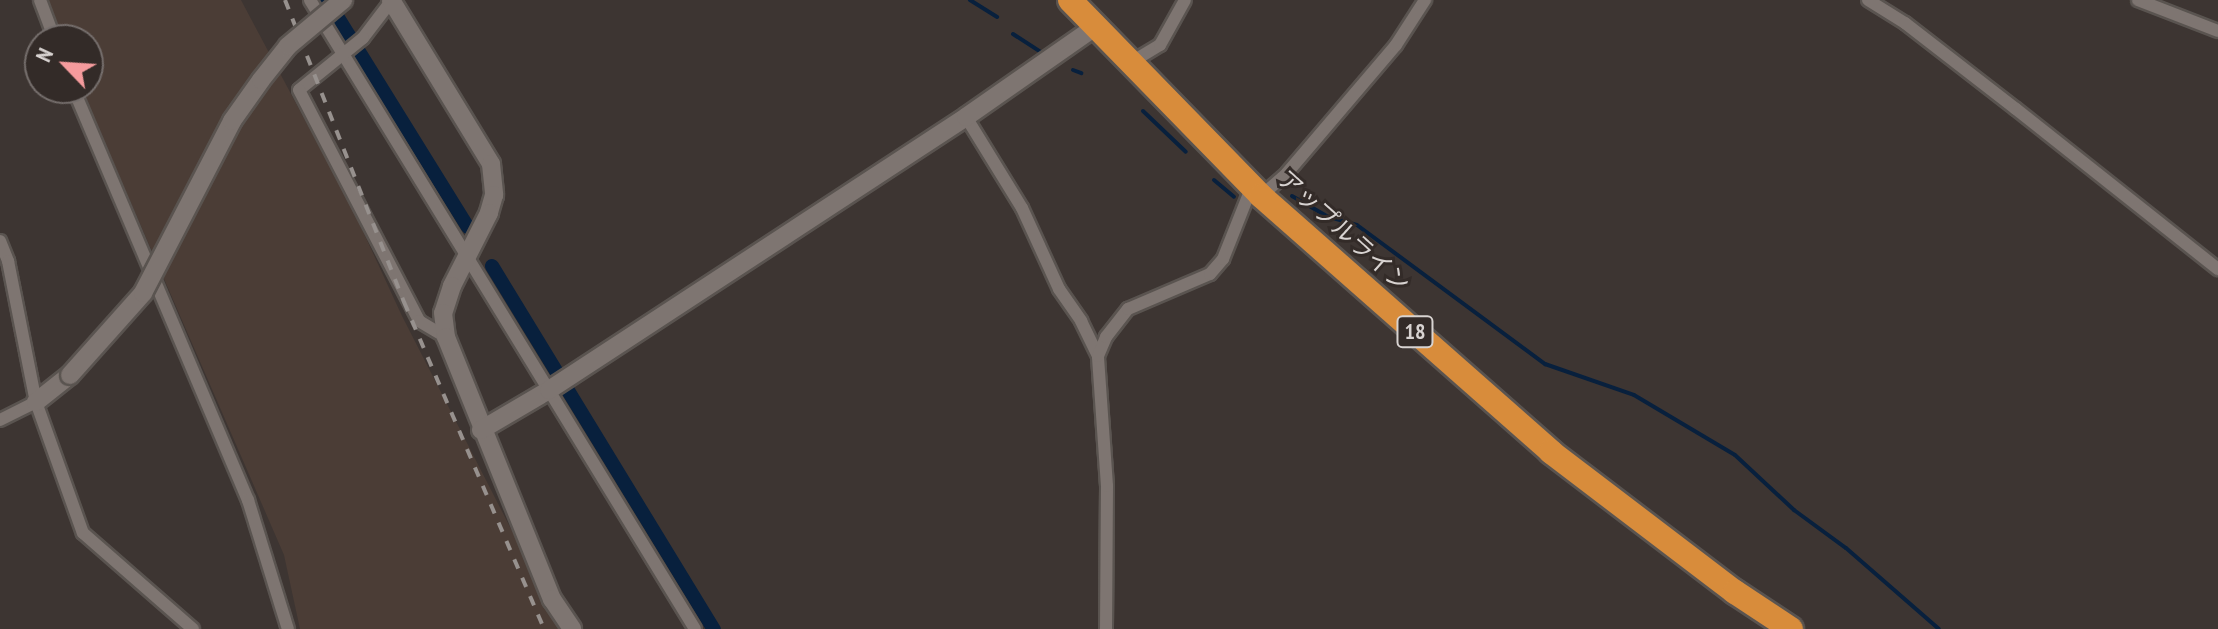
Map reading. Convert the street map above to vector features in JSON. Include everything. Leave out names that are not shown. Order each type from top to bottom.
[{"type":"highway","name":"アップルライン","points":[[1070,0],[1257,191],[1551,452],[1735,592],[1791,629]]},
{"type":"street","points":[[40,0],[49,24]]},
{"type":"street","points":[[310,0],[345,50],[552,388],[695,629]]},
{"type":"street","points":[[0,420],[36,402],[70,375],[143,293],[232,121],[288,46],[343,0]]},
{"type":"street","points":[[446,337],[419,321],[299,90],[363,38],[392,0],[491,164],[494,195],[452,286],[443,313],[446,337],[481,430],[552,599],[572,629]]},
{"type":"street","points":[[1130,63],[1160,45],[1185,0]]},
{"type":"street","points":[[1098,356],[1106,337],[1128,309],[1210,274],[1223,259],[1257,191],[1287,173],[1396,45],[1425,0]]},
{"type":"street","points":[[1868,0],[2005,100],[2218,269]]},
{"type":"street","points":[[2138,0],[2218,31]]},
{"type":"street","points":[[481,430],[552,388],[966,117],[1095,27]]},
{"type":"street","points":[[80,104],[248,500],[288,629]]},
{"type":"street","points":[[966,117],[1022,208],[1059,289],[1081,321],[1098,356],[1107,486],[1106,629]]},
{"type":"street","points":[[0,241],[8,261],[15,311],[36,402],[83,533],[184,626]]},
{"type":"shaded area","points":[[44,0],[241,0],[355,214],[402,316],[553,611],[568,629],[300,629],[284,555],[88,104],[104,104],[104,24],[54,24]]},
{"type":"waterway","points":[[327,0],[468,227]]},
{"type":"waterway","points":[[970,0],[997,17]]},
{"type":"waterway","points":[[1013,34],[1045,55]]},
{"type":"waterway","points":[[1073,70],[1081,73]]},
{"type":"waterway","points":[[1143,111],[1186,152]]},
{"type":"waterway","points":[[1214,180],[1234,197]]},
{"type":"waterway","points":[[1292,196],[1326,216],[1357,225],[1545,364],[1634,395],[1735,455],[1794,510],[1846,548],[1939,629]]},
{"type":"waterway","points":[[492,266],[714,629]]},
{"type":"railway","points":[[285,0],[404,302],[544,629]]}]
